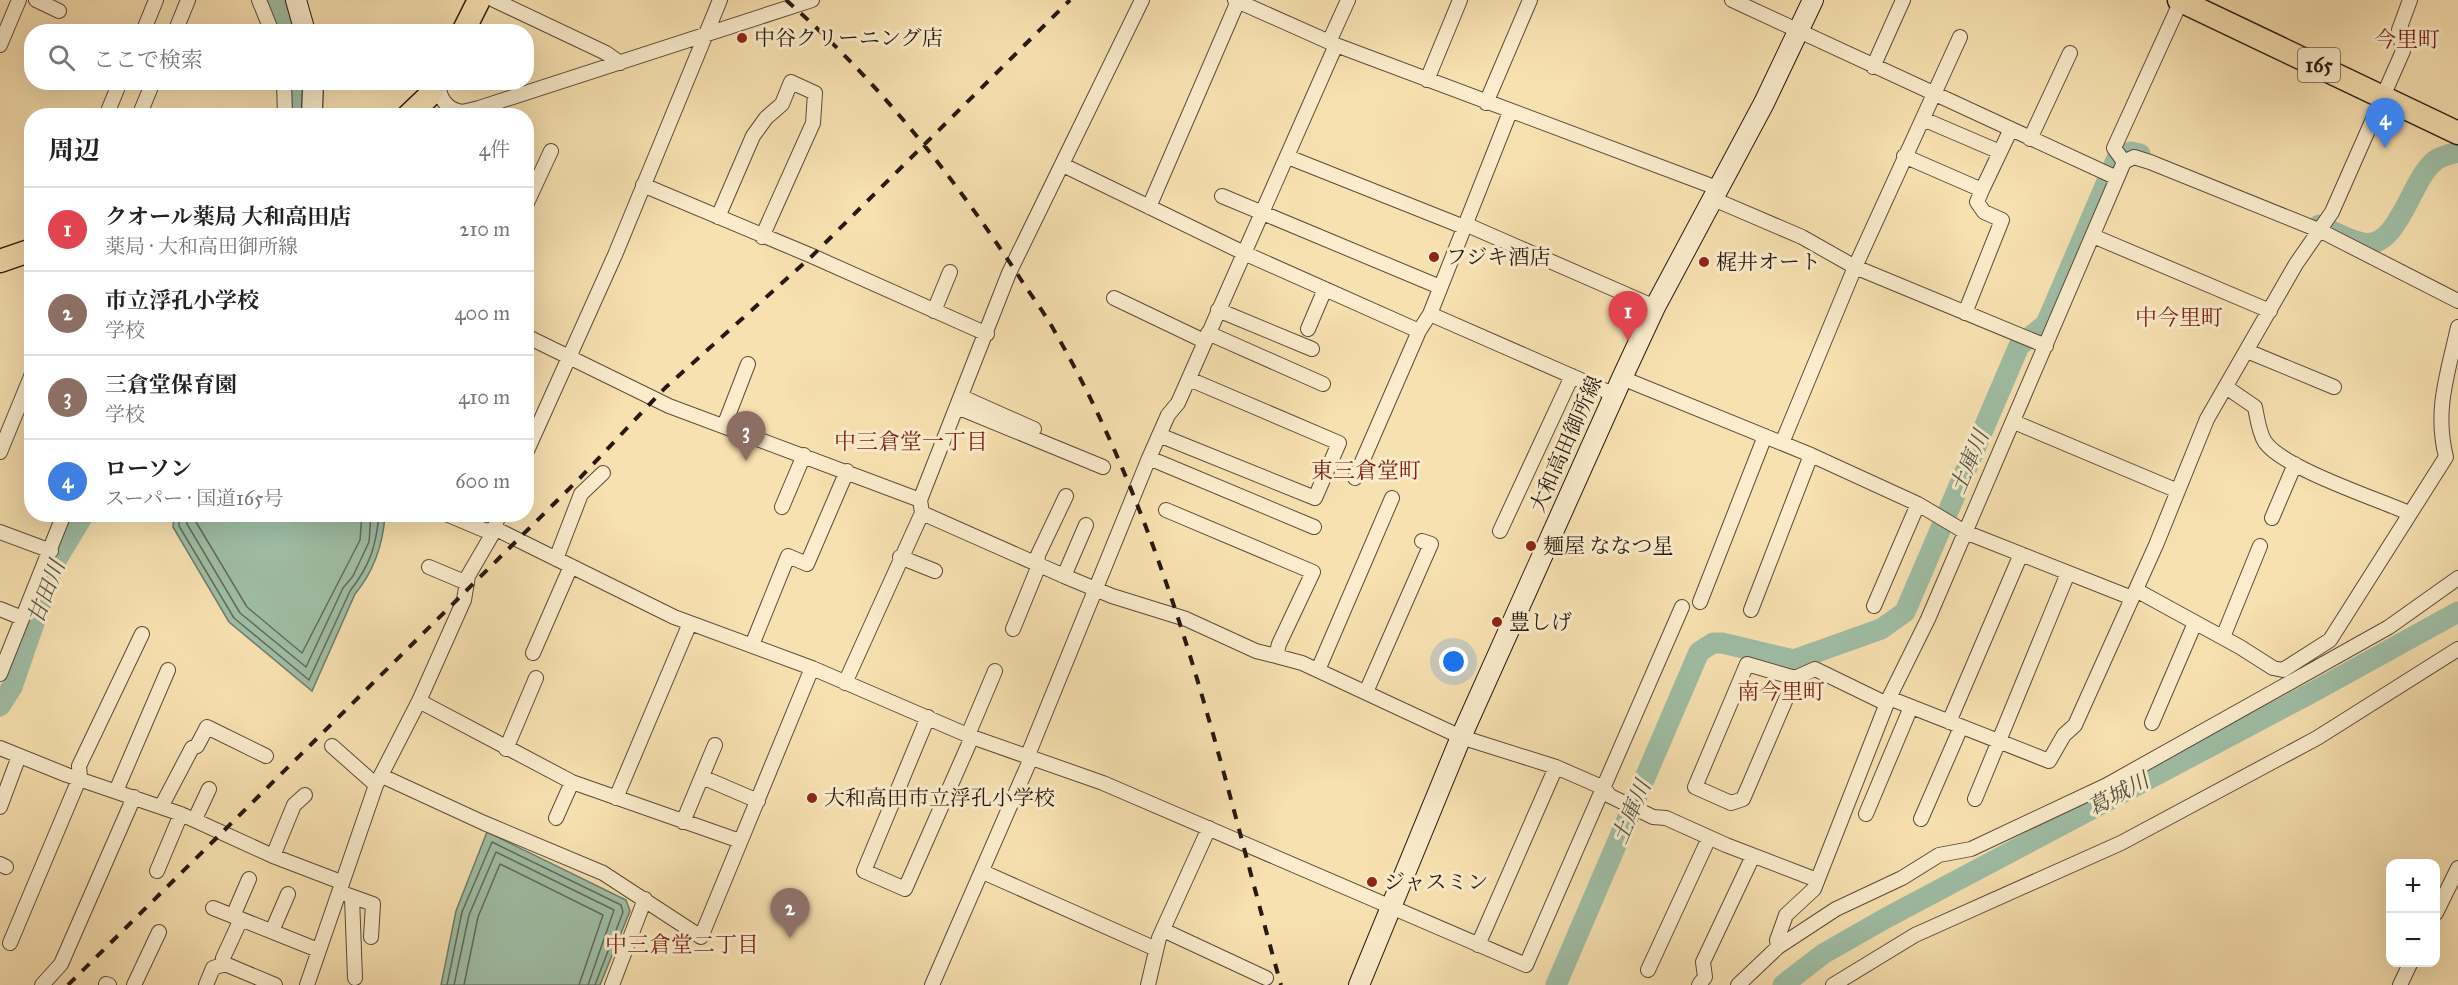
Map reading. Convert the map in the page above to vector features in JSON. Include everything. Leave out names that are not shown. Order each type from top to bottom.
[{"type":"highway","points":[[467,24],[479,0]]},
{"type":"highway","name":"165","points":[[2190,2],[2458,133]]},
{"type":"highway","points":[[416,108],[433,90]]},
{"type":"highway","points":[[0,261],[24,253]]},
{"type":"main road","points":[[296,0],[303,24]]},
{"type":"main road","name":"大和高田御所線","points":[[1359,985],[1389,906],[1461,737],[1655,307],[1813,0]]},
{"type":"main road","points":[[312,108],[313,90]]},
{"type":"street","points":[[0,45],[19,0]]},
{"type":"street","points":[[36,0],[59,11]]},
{"type":"street","points":[[146,24],[156,0]]},
{"type":"street","points":[[178,24],[188,0]]},
{"type":"street","points":[[259,0],[269,24]]},
{"type":"street","points":[[494,0],[606,53],[620,63]]},
{"type":"street","points":[[534,436],[571,355],[720,0]]},
{"type":"street","points":[[534,85],[620,63],[705,33],[812,0]]},
{"type":"street","points":[[845,683],[921,506],[1009,273],[1142,0]]},
{"type":"street","points":[[932,985],[1031,758],[1030,750],[1149,458],[1189,379],[1288,157],[1348,0]]},
{"type":"street","points":[[1427,80],[1460,0]]},
{"type":"street","points":[[1486,103],[1530,0]]},
{"type":"street","points":[[1732,0],[2117,178]]},
{"type":"street","points":[[1873,67],[1903,0]]},
{"type":"street","points":[[1795,678],[1743,799],[1731,802],[1695,787],[1747,664],[1795,678],[1815,669],[1888,701],[1911,707],[2049,761],[2064,735],[2074,725],[2134,594],[2207,419],[2296,264],[2332,212],[2403,51],[2399,30],[2410,0]]},
{"type":"street","points":[[1149,207],[1237,1],[1332,44],[1714,193],[1802,237],[1855,267],[2046,346]]},
{"type":"street","points":[[1778,947],[1777,940],[1786,915],[1814,889],[1888,701],[1928,619],[2093,236],[2117,178],[2121,158],[2114,148],[2190,2]]},
{"type":"street","points":[[1782,443],[1855,267],[1960,37]]},
{"type":"street","points":[[2030,139],[2070,53]]},
{"type":"street","points":[[718,217],[753,136],[766,118],[782,104],[792,82],[815,93],[813,123],[762,237]]},
{"type":"street","points":[[109,108],[117,90]]},
{"type":"street","points":[[143,108],[150,90]]},
{"type":"street","points":[[284,90],[285,108]]},
{"type":"street","points":[[439,90],[446,105],[454,108]]},
{"type":"street","points":[[474,108],[521,90]]},
{"type":"street","points":[[1355,477],[1419,331],[1430,314],[1510,112]]},
{"type":"street","points":[[1923,119],[2001,152]]},
{"type":"street","points":[[1965,313],[2002,220],[1983,212],[1977,202],[2011,129]]},
{"type":"street","points":[[534,188],[551,151]]},
{"type":"street","points":[[1904,156],[1982,190]]},
{"type":"street","points":[[1288,157],[1465,225],[1655,307]]},
{"type":"street","points":[[2121,158],[2134,157],[2150,162],[2321,231],[2458,302]]},
{"type":"street","points":[[1063,165],[1244,253],[1419,331]]},
{"type":"street","points":[[643,185],[762,237],[812,256],[987,334]]},
{"type":"street","points":[[1222,196],[1440,287]]},
{"type":"street","points":[[2093,236],[2270,311]]},
{"type":"street","points":[[934,310],[950,272]]},
{"type":"street","points":[[1308,329],[1325,289]]},
{"type":"street","points":[[1114,298],[1323,384]]},
{"type":"street","points":[[1218,310],[1312,349]]},
{"type":"street","points":[[1430,314],[1572,376],[1619,386],[1765,436],[1811,455],[1918,504],[1965,532],[2068,573],[2134,594],[2223,637],[2273,668],[2283,670],[2331,640],[2446,457],[2440,432],[2440,408],[2458,327]]},
{"type":"street","points":[[534,339],[571,355],[669,406],[847,471],[1038,565],[1096,590],[1186,619],[1256,651],[1318,670],[1461,737],[1556,767],[1604,788],[1610,796],[1633,807],[1817,880]]},
{"type":"street","points":[[2247,351],[2334,387]]},
{"type":"street","points":[[724,426],[748,364]]},
{"type":"street","points":[[1500,531],[1572,376]]},
{"type":"street","points":[[1159,435],[1315,498],[1339,442],[1189,379]]},
{"type":"street","points":[[2226,387],[2254,407],[2263,440],[2271,449],[2295,464],[2409,513]]},
{"type":"street","points":[[0,452],[24,394]]},
{"type":"street","points":[[959,402],[1061,441]]},
{"type":"street","points":[[959,402],[1103,467]]},
{"type":"street","points":[[2014,422],[2178,491]]},
{"type":"street","points":[[1700,602],[1765,436]]},
{"type":"street","points":[[782,507],[804,455]]},
{"type":"street","points":[[1750,610],[1811,455]]},
{"type":"street","points":[[1149,458],[1314,527]]},
{"type":"street","points":[[2272,518],[2295,464]]},
{"type":"street","points":[[752,645],[788,556],[807,564],[847,471]]},
{"type":"street","points":[[556,559],[581,494],[603,473]]},
{"type":"street","points":[[1013,629],[1038,565],[1038,555],[1066,496]]},
{"type":"street","points":[[1318,670],[1392,498]]},
{"type":"street","points":[[1874,606],[1918,504]]},
{"type":"street","points":[[1166,510],[1313,572],[1279,644],[1276,656]]},
{"type":"street","points":[[0,674],[3,659],[51,552],[61,522]]},
{"type":"street","points":[[467,522],[494,533],[500,531],[690,622],[812,668],[970,736],[1103,783],[1526,965],[1682,607]]},
{"type":"street","points":[[307,985],[339,887],[379,781],[419,701],[464,600],[468,576],[494,533],[497,522]]},
{"type":"street","points":[[1064,576],[1086,525]]},
{"type":"street","points":[[0,532],[51,552]]},
{"type":"street","points":[[1366,692],[1431,544],[1422,541]]},
{"type":"street","points":[[2223,637],[2260,546]]},
{"type":"street","points":[[1921,819],[2021,554]]},
{"type":"street","points":[[900,557],[935,572]]},
{"type":"street","points":[[533,653],[571,566]]},
{"type":"street","points":[[429,567],[467,583]]},
{"type":"street","points":[[1975,799],[2068,573]]},
{"type":"street","points":[[1738,985],[1778,947],[1836,909],[1902,878],[1939,855],[1971,849],[2107,785],[2388,627],[2458,578]]},
{"type":"street","points":[[0,609],[22,618]]},
{"type":"street","points":[[616,798],[690,622]]},
{"type":"street","points":[[2152,723],[2195,623]]},
{"type":"street","points":[[10,943],[80,777],[79,766],[142,634]]},
{"type":"street","points":[[1833,985],[1915,935],[2121,843],[2317,738],[2458,650]]},
{"type":"street","points":[[332,746],[379,781],[603,873],[701,937],[812,668]]},
{"type":"street","points":[[116,791],[168,670]]},
{"type":"street","points":[[928,717],[864,871],[905,889],[995,671]]},
{"type":"street","points":[[506,749],[536,678]]},
{"type":"street","points":[[419,701],[572,782],[740,841]]},
{"type":"street","points":[[1866,814],[1911,707]]},
{"type":"street","points":[[161,807],[192,748],[197,746],[207,727],[266,756]]},
{"type":"street","points":[[683,822],[715,745]]},
{"type":"street","points":[[0,748],[195,819],[339,887],[352,897],[373,904],[370,937]]},
{"type":"street","points":[[0,807],[18,756]]},
{"type":"street","points":[[1478,945],[1556,767]]},
{"type":"street","points":[[702,777],[758,801]]},
{"type":"street","points":[[556,818],[572,782]]},
{"type":"street","points":[[195,819],[209,789]]},
{"type":"street","points":[[273,856],[294,804],[305,795]]},
{"type":"street","points":[[42,985],[61,964],[134,797]]},
{"type":"street","points":[[158,871],[182,814]]},
{"type":"street","points":[[1148,985],[1163,930],[1209,828]]},
{"type":"street","points":[[1648,970],[1709,838]]},
{"type":"street","points":[[1699,985],[1705,977],[1703,962],[1753,856]]},
{"type":"street","points":[[2440,905],[2458,868]]},
{"type":"street","points":[[983,872],[1156,949]]},
{"type":"street","points":[[249,879],[223,958],[225,964],[256,981],[275,985]]},
{"type":"street","points":[[272,931],[288,894]]},
{"type":"street","points":[[352,897],[355,978]]},
{"type":"street","points":[[612,985],[645,899]]},
{"type":"street","points":[[213,908],[318,950]]},
{"type":"street","points":[[1163,930],[1266,978]]},
{"type":"street","points":[[134,985],[159,932]]},
{"type":"street","points":[[206,985],[213,968],[225,964]]},
{"type":"street","points":[[2400,985],[2409,967]]},
{"type":"water","points":[[173,522],[384,522],[380,546],[373,566],[355,594],[312,691],[229,622],[173,527]]},
{"type":"water","points":[[487,832],[626,900],[630,911],[600,985],[441,985],[456,911]]},
{"type":"waterway","name":"甘田川","points":[[276,0],[285,24]]},
{"type":"waterway","name":"甘田川","points":[[299,90],[299,108]]},
{"type":"waterway","name":"土庫川","points":[[1556,985],[1699,652],[1713,643],[1722,643],[1794,660],[1881,629],[1905,612],[2019,346],[2046,324],[2117,158],[2131,152],[2140,154]]},
{"type":"waterway","name":"土庫川","points":[[2319,225],[2357,242],[2375,242],[2386,235],[2395,224],[2427,169],[2436,160],[2458,152]]},
{"type":"waterway","name":"甘田川","points":[[0,706],[12,687],[55,562],[79,522]]},
{"type":"waterway","name":"葛城川","points":[[1783,985],[1823,954],[1886,918],[2311,693],[2458,612]]},
{"type":"railway","points":[[786,0],[882,96],[940,165],[993,237],[1046,317],[1092,401],[1139,510],[1179,621],[1219,757],[1281,985]]},
{"type":"railway","points":[[68,985],[578,480],[665,388],[812,256],[1070,0]]},
{"type":"place","name":"中谷クリーニング店","points":[[742,38]]},
{"type":"place","name":"ローソン","points":[[2385,148]]},
{"type":"place","name":"フジキ酒店","points":[[1434,257]]},
{"type":"place","name":"梶井オート","points":[[1704,262]]},
{"type":"place","name":"クオール薬局 大和高田店","points":[[1628,341]]},
{"type":"place","name":"三倉堂保育園","points":[[746,461]]},
{"type":"place","name":"麺屋 ななつ星","points":[[1531,546]]},
{"type":"place","name":"豊しげ","points":[[1497,622]]},
{"type":"place","name":"大和高田市立浮孔小学校","points":[[812,798]]},
{"type":"place","name":"ジャスミン","points":[[1372,882]]},
{"type":"place","name":"市立浮孔小学校","points":[[790,938]]},
{"type":"district","name":"今里町","points":[[2407,39]]},
{"type":"district","name":"中今里町","points":[[2179,317]]},
{"type":"district","name":"中三倉堂一丁目","points":[[911,441]]},
{"type":"district","name":"東三倉堂町","points":[[1366,470]]},
{"type":"district","name":"南今里町","points":[[1781,691]]},
{"type":"district","name":"中三倉堂二丁目","points":[[682,944]]}]
